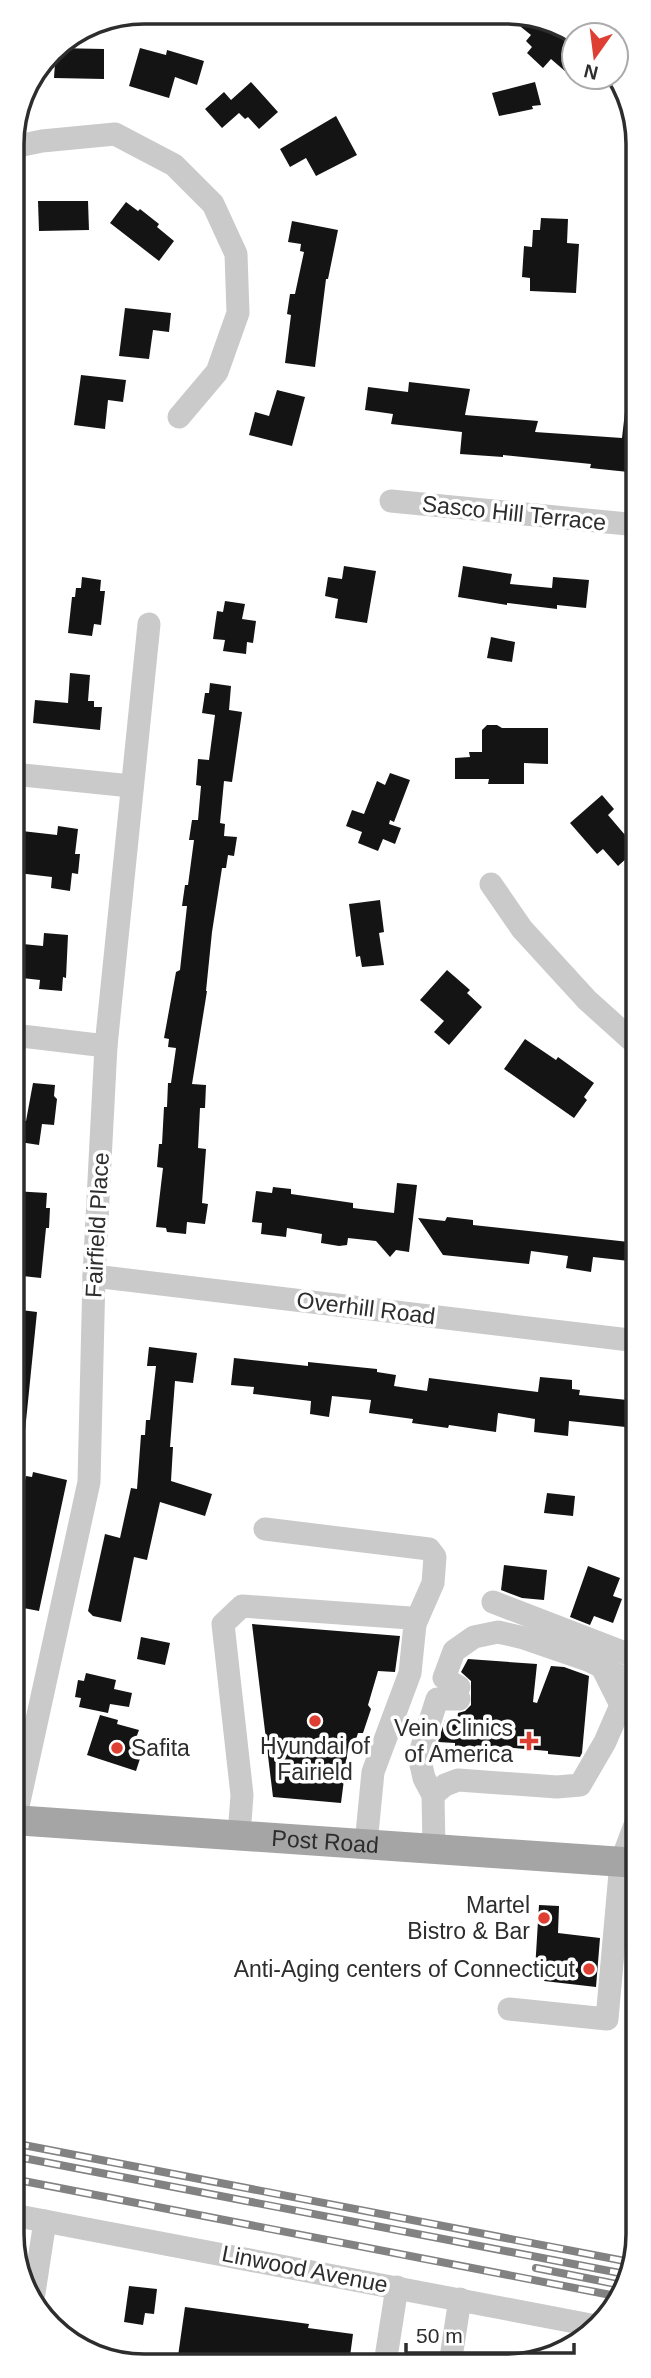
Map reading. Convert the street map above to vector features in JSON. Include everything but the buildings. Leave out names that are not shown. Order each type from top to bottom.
[{"type":"main road","name":"Post Road","points":[[24,1821],[626,1862]]},
{"type":"street","points":[[25,145],[116,134],[174,165],[213,204],[236,254],[238,313],[216,372],[179,417]]},
{"type":"street","name":"Sasco Hill Terrace","points":[[391,500],[626,524]]},
{"type":"street","name":"Fairfield Place","points":[[24,1774],[89,1482],[94,1276],[106,1046],[149,624]]},
{"type":"street","points":[[25,775],[131,786]]},
{"type":"street","points":[[491,884],[522,929],[587,1000],[626,1035]]},
{"type":"street","points":[[25,1036],[106,1046]]},
{"type":"street","name":"Overhill Road","points":[[94,1276],[626,1340]]},
{"type":"street","points":[[265,1529],[429,1549],[435,1557],[433,1583],[415,1624],[410,1673],[373,1772],[366,1844]]},
{"type":"street","points":[[493,1602],[626,1653]]},
{"type":"street","points":[[239,1835],[242,1795],[223,1624],[242,1606],[410,1618],[415,1624]]},
{"type":"street","points":[[434,1849],[433,1795],[424,1778],[419,1756],[450,1691],[454,1651],[474,1637],[498,1632],[524,1637],[626,1679]]},
{"type":"street","points":[[433,1795],[445,1785],[458,1780],[557,1787],[580,1784],[605,1742],[621,1705],[602,1667]]},
{"type":"street","points":[[509,2008],[607,2019],[626,1889]]},
{"type":"street","name":"Linwood Avenue","points":[[24,2217],[584,2324]]},
{"type":"street","points":[[36,2283],[45,2221]]},
{"type":"street","points":[[387,2354],[397,2287]]},
{"type":"street","points":[[452,2354],[460,2300]]},
{"type":"railway","points":[[24,2145],[623,2261]]},
{"type":"railway","points":[[24,2158],[619,2273]]},
{"type":"railway","points":[[24,2181],[609,2295]]},
{"type":"railway","points":[[536,2268],[615,2284]]},
{"type":"place","name":"Hyundai of Fairield","points":[[315,1721]]},
{"type":"place","name":"Vein Clinics of America","points":[[529,1741]]},
{"type":"place","name":"Safita","points":[[117,1748]]},
{"type":"place","name":"Martel Bistro & Bar","points":[[544,1918]]},
{"type":"place","name":"Anti-Aging centers of Connecticut","points":[[589,1969]]}]
